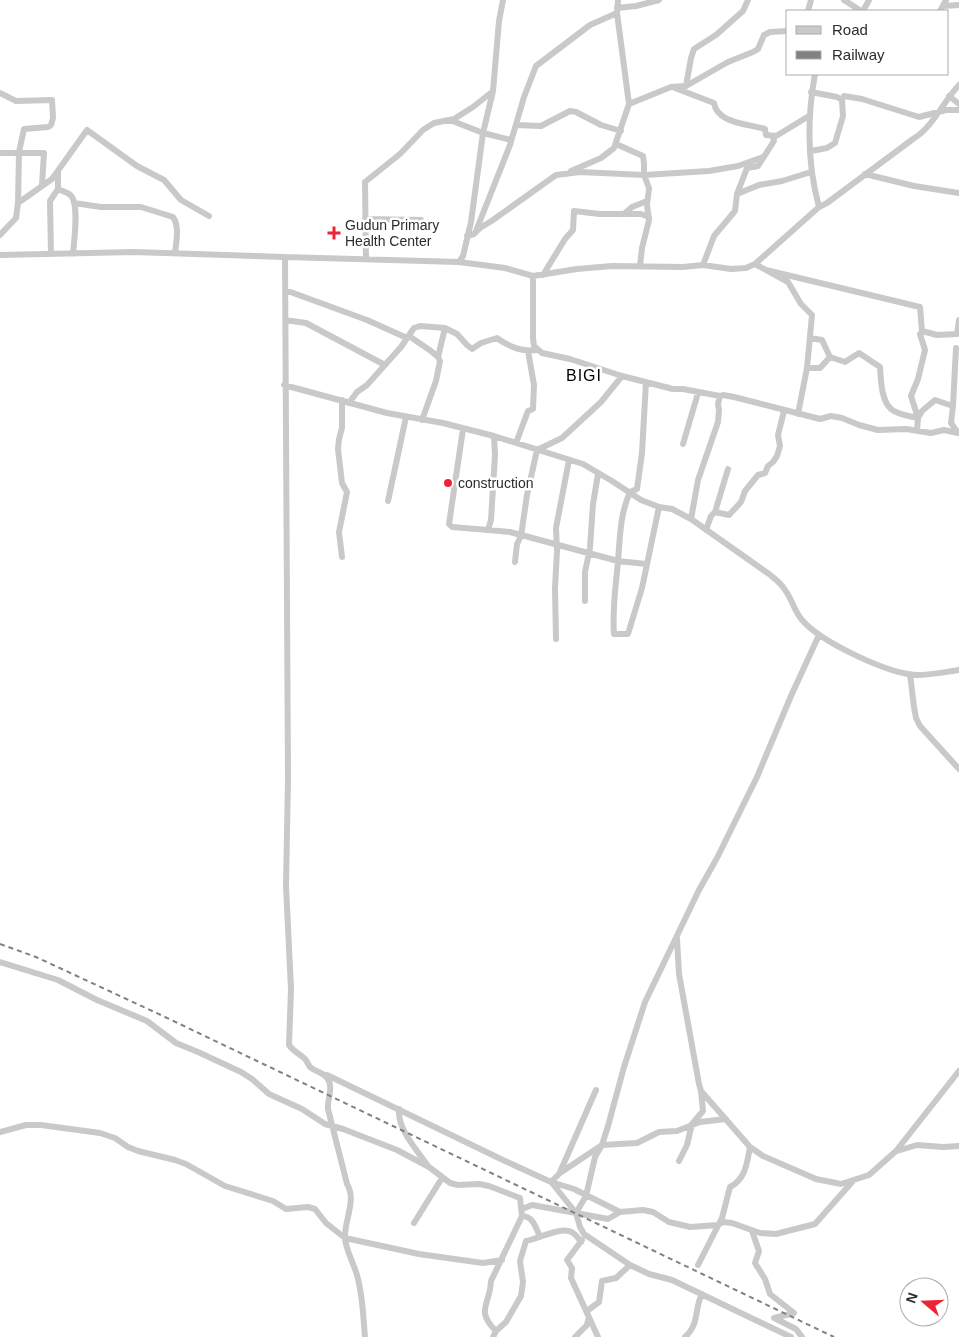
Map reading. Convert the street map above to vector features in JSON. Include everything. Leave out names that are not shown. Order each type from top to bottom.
[{"type":"street","points":[[471,235],[471,222],[483,133],[493,91],[499,21],[503,0]]},
{"type":"street","points":[[567,173],[609,153],[616,144],[630,104],[617,10],[618,0]]},
{"type":"street","points":[[459,262],[464,256],[471,235],[512,140],[524,97],[536,66],[590,25],[617,10],[659,0]]},
{"type":"street","points":[[686,86],[694,49],[716,35],[743,11],[748,0]]},
{"type":"street","points":[[844,0],[860,10]]},
{"type":"street","points":[[943,6],[959,5]]},
{"type":"street","points":[[630,104],[670,87],[686,86],[728,62],[758,49],[764,35],[770,32],[786,31]]},
{"type":"street","points":[[815,75],[809,116],[811,172],[819,207]]},
{"type":"street","points":[[0,255],[175,253],[459,262],[505,268],[533,276],[612,266],[683,268],[703,265],[731,269],[746,268],[755,264],[819,207],[925,131],[948,96],[959,85]]},
{"type":"street","points":[[670,87],[709,100],[714,103],[714,108],[721,115],[737,123],[765,129],[766,136],[773,137],[809,116]]},
{"type":"street","points":[[366,259],[365,182],[400,154],[423,130],[434,123],[450,120],[473,107],[493,91]]},
{"type":"street","points":[[812,92],[837,97],[842,100]]},
{"type":"street","points":[[0,235],[16,218],[19,152],[24,129],[48,127],[51,125],[53,118],[52,100],[16,101],[1,96]]},
{"type":"street","points":[[811,151],[827,148],[835,143],[843,116],[842,100],[844,96],[862,99],[919,117],[946,110],[959,110]]},
{"type":"street","points":[[948,96],[959,104]]},
{"type":"street","points":[[516,125],[540,126],[570,111],[576,112],[600,125],[620,131]]},
{"type":"street","points":[[450,120],[483,133],[512,140]]},
{"type":"street","points":[[18,203],[52,178],[87,130],[137,166],[164,180],[181,200],[209,216]]},
{"type":"street","points":[[703,265],[714,236],[735,211],[737,194],[747,168],[758,166],[774,141],[773,137]]},
{"type":"street","points":[[616,144],[643,156],[644,175],[648,188],[649,217],[640,266]]},
{"type":"street","points":[[0,153],[44,153],[42,185]]},
{"type":"street","points":[[471,235],[556,175],[580,172],[644,175],[710,171],[738,166],[763,157]]},
{"type":"street","points":[[51,254],[50,201],[58,189],[58,171]]},
{"type":"street","points":[[737,194],[759,185],[811,172]]},
{"type":"street","points":[[865,174],[914,186],[959,194]]},
{"type":"street","points":[[58,189],[72,197],[74,203],[73,254]]},
{"type":"street","points":[[624,214],[632,207],[647,201]]},
{"type":"street","points":[[74,203],[101,207],[141,206],[173,217],[177,228],[175,253]]},
{"type":"street","points":[[543,275],[565,239],[573,230],[574,211],[600,214],[641,214],[649,217]]},
{"type":"street","points":[[365,219],[421,220]]},
{"type":"street","points":[[285,257],[284,385],[288,770],[286,886],[291,989],[289,1045],[292,1050],[305,1058],[310,1067],[551,1182],[574,1189],[620,1212]]},
{"type":"street","points":[[755,264],[788,282],[801,304],[812,314],[807,368],[798,414]]},
{"type":"street","points":[[766,270],[920,307],[922,331],[929,333],[937,335],[957,334],[959,320]]},
{"type":"street","points":[[533,276],[533,338],[537,350]]},
{"type":"street","points":[[284,290],[408,337],[412,336],[438,357]]},
{"type":"street","points":[[284,320],[306,323],[386,364]]},
{"type":"street","points":[[349,404],[357,392],[367,385],[386,364],[414,328],[420,326],[445,328],[457,334],[472,348],[480,343],[497,338],[507,345],[528,351],[537,350],[622,376],[673,389],[734,397],[820,419],[831,416],[842,418],[859,426],[878,430],[906,429],[932,433],[944,430],[959,433]]},
{"type":"street","points":[[422,420],[436,381],[440,361],[438,357],[445,328]]},
{"type":"street","points":[[917,431],[918,418],[911,396],[918,379],[925,350],[920,334]]},
{"type":"street","points":[[810,338],[822,340],[830,357],[845,362],[859,353],[880,368],[884,394],[891,409],[900,414],[918,418]]},
{"type":"street","points":[[956,348],[951,423],[959,433]]},
{"type":"street","points":[[516,442],[528,412],[533,409],[534,385],[528,351]]},
{"type":"street","points":[[807,368],[820,368],[830,357]]},
{"type":"street","points":[[537,450],[562,438],[601,402],[622,376]]},
{"type":"street","points":[[646,382],[642,453],[637,489],[630,492],[623,508],[612,614],[614,634],[628,634],[642,588],[659,507]]},
{"type":"street","points":[[284,385],[342,400],[349,404],[443,423],[494,436],[582,464],[641,500],[659,507],[672,509],[691,519],[780,582],[800,618],[819,635],[848,652],[902,673],[935,674],[959,670]]},
{"type":"street","points":[[682,444],[698,393]]},
{"type":"street","points":[[691,519],[698,480],[718,422],[720,396]]},
{"type":"street","points":[[342,400],[342,428],[339,439],[339,455],[342,483],[347,492],[339,532],[342,557]]},
{"type":"street","points":[[918,418],[922,411],[935,400],[953,406]]},
{"type":"street","points":[[715,512],[729,515],[741,502],[745,491],[758,476],[765,473],[768,466],[773,462],[780,446],[778,436],[784,411]]},
{"type":"street","points":[[388,501],[406,417]]},
{"type":"street","points":[[463,429],[450,524],[452,527],[510,532],[556,546],[618,561],[646,564]]},
{"type":"street","points":[[488,530],[491,520],[494,487],[496,455],[494,436]]},
{"type":"street","points":[[515,562],[517,544],[521,536],[526,495],[537,450]]},
{"type":"street","points":[[556,639],[556,528],[569,460]]},
{"type":"street","points":[[706,530],[711,516],[715,512],[728,469]]},
{"type":"street","points":[[585,601],[585,572],[589,554],[593,504],[598,474]]},
{"type":"street","points":[[576,1213],[586,1196],[595,1157],[602,1145],[644,1002],[757,777],[819,635]]},
{"type":"street","points":[[910,674],[916,718],[920,726],[959,769]]},
{"type":"street","points":[[678,935],[676,944],[679,974],[699,1084],[702,1091],[750,1147],[772,1161],[816,1180],[841,1184],[869,1175],[896,1152],[959,1072]]},
{"type":"street","points":[[0,962],[58,980],[97,1000],[147,1021],[176,1043],[241,1072],[269,1094],[302,1109],[318,1120],[397,1150],[428,1167],[442,1178],[458,1185],[479,1184],[489,1186],[520,1198],[522,1212],[491,1281],[491,1291],[484,1310],[487,1322],[494,1334],[506,1322],[521,1296],[523,1282],[520,1261],[526,1241],[560,1230],[573,1233],[581,1242]]},
{"type":"street","points":[[324,1074],[329,1080],[330,1087],[327,1102],[347,1184],[350,1189],[351,1198],[345,1238],[357,1275],[364,1306],[364,1337]]},
{"type":"street","points":[[560,1173],[596,1090]]},
{"type":"street","points":[[679,1161],[687,1145],[692,1124],[703,1111],[702,1091]]},
{"type":"street","points":[[399,1109],[398,1116],[407,1135],[428,1167]]},
{"type":"street","points":[[551,1182],[560,1173],[602,1145],[637,1143],[659,1132],[677,1131],[700,1122],[726,1119]]},
{"type":"street","points":[[0,1132],[26,1125],[40,1125],[100,1133],[115,1138],[128,1148],[186,1164],[225,1186],[273,1201],[286,1209],[308,1207],[315,1209],[326,1223],[345,1238],[419,1254],[483,1263],[502,1260]]},
{"type":"street","points":[[896,1152],[917,1145],[959,1146]]},
{"type":"street","points":[[698,1265],[722,1218],[730,1187],[736,1184],[745,1169],[750,1147]]},
{"type":"street","points":[[414,1223],[442,1178]]},
{"type":"street","points":[[522,1212],[532,1205],[608,1219],[620,1212],[643,1210],[653,1212],[669,1222],[690,1227],[718,1226],[723,1222],[741,1225],[760,1234],[776,1234],[815,1224],[853,1181]]},
{"type":"street","points":[[551,1182],[557,1187],[576,1213],[580,1228],[584,1234],[630,1265],[649,1274],[672,1280],[791,1337]]},
{"type":"street","points":[[522,1212],[531,1218],[540,1237]]},
{"type":"street","points":[[752,1231],[759,1251],[755,1263],[765,1279],[770,1294],[794,1314],[774,1318]]},
{"type":"street","points":[[575,1337],[587,1325],[588,1319],[587,1311],[571,1278],[572,1268],[567,1260],[581,1242],[584,1234]]},
{"type":"street","points":[[587,1311],[599,1302],[602,1281],[616,1278],[630,1265]]},
{"type":"street","points":[[685,1337],[690,1333],[694,1324],[699,1298],[702,1294]]},
{"type":"street","points":[[774,1318],[783,1333]]},
{"type":"street","points":[[774,1318],[796,1329],[802,1337]]},
{"type":"street","points":[[588,1319],[598,1337]]},
{"type":"railway","points":[[0,944],[36,957],[163,1016],[834,1337]]},
{"type":"place","name":"Gudun Primary Health Center","points":[[334,233]]},
{"type":"place","name":"construction","points":[[448,483]]},
{"type":"district","name":"BIGI","points":[[584,375]]}]
